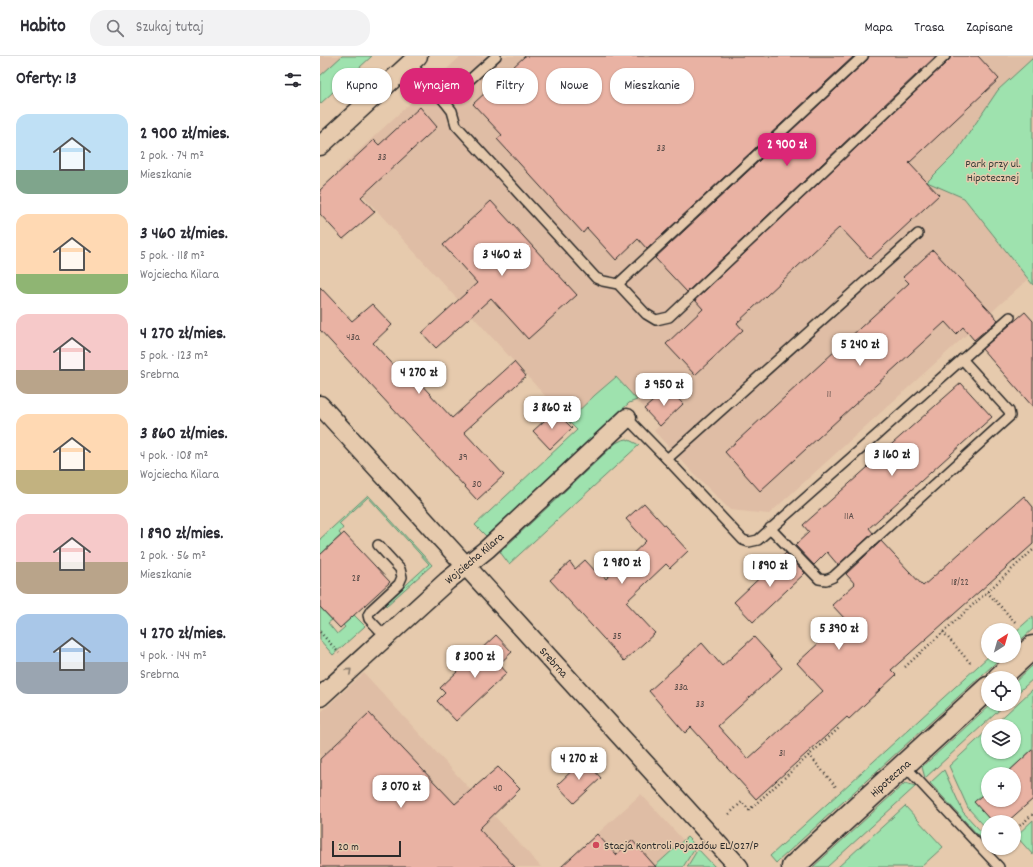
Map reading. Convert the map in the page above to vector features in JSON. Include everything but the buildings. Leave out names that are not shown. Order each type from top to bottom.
[{"type":"street","points":[[320,146],[414,59]]},
{"type":"street","name":"Srebrna","points":[[320,405],[739,867]]},
{"type":"street","name":"Wojciecha Kilara","points":[[320,697],[447,581],[487,550],[628,418]]},
{"type":"street","points":[[1007,671],[1033,647]]},
{"type":"street","name":"Hipoteczna","points":[[793,867],[981,694]]},
{"type":"lane","points":[[474,76],[496,56]]},
{"type":"lane","points":[[618,284],[863,56]]},
{"type":"lane","points":[[447,104],[452,111],[456,124],[596,278],[618,284],[646,314],[656,320],[669,317],[945,56]]},
{"type":"lane","points":[[414,59],[420,68]]},
{"type":"lane","points":[[667,460],[918,234]]},
{"type":"lane","points":[[628,418],[743,540],[750,542],[758,540],[1010,317]]},
{"type":"lane","points":[[770,528],[819,580],[826,580],[833,577],[1010,416],[1009,411],[962,359]]},
{"type":"lane","points":[[378,545],[400,569],[402,577],[402,581],[371,610],[368,615],[371,621],[386,637]]},
{"type":"lane","points":[[904,765],[999,867]]},
{"type":"path","points":[[905,667],[1033,550]]},
{"type":"path","points":[[987,592],[1016,623]]},
{"type":"path","points":[[320,632],[352,668]]},
{"type":"path","points":[[943,632],[972,665]]},
{"type":"path","points":[[729,814],[742,802],[749,810],[839,728]]},
{"type":"path","points":[[809,755],[837,788]]},
{"type":"path","points":[[1021,825],[1033,814]]},
{"type":"shaded area","points":[[320,56],[372,56],[359,68],[332,68],[332,93],[320,104]]},
{"type":"shaded area","points":[[461,56],[1033,56],[1033,58],[998,90],[955,154],[927,182],[964,198],[1028,279],[769,514],[730,510],[654,431],[660,425],[616,377],[568,421],[339,169],[409,104],[474,104],[474,68],[448,68]]},
{"type":"shaded area","points":[[364,673],[541,867],[320,867],[320,713]]},
{"type":"shaded area","points":[[641,794],[683,840],[654,867],[561,867]]},
{"type":"green space","points":[[342,56],[372,56],[359,68],[332,68],[332,93],[320,104],[320,76]]},
{"type":"green space","name":"Park przy ul. Hipotecznej","points":[[1033,58],[1033,285],[964,198],[927,182],[955,154],[998,90]]},
{"type":"green space","points":[[616,377],[637,400],[629,403],[486,536],[475,525],[577,430],[568,421]]},
{"type":"green space","points":[[627,439],[639,445],[509,564],[500,552],[616,443]]},
{"type":"green space","points":[[368,495],[432,565],[386,606],[385,604],[429,564],[368,497],[339,524],[343,528],[339,533],[341,535],[320,555],[320,539]]},
{"type":"green space","points":[[320,607],[332,620],[328,623],[337,634],[345,627],[343,625],[354,615],[365,626],[333,655],[320,640]]},
{"type":"green space","points":[[1033,616],[1033,629],[1021,640],[1021,627]]},
{"type":"green space","points":[[981,663],[995,663],[987,671],[981,671],[981,676],[776,863],[770,856]]},
{"type":"green space","points":[[1033,665],[1033,679],[1021,690],[1021,676]]},
{"type":"green space","points":[[1033,689],[1033,749],[1014,767],[981,767],[981,796],[975,802],[986,815],[981,815],[981,822],[968,808],[949,766],[981,736],[981,759],[1021,759],[1021,719],[1001,719],[1009,711],[1021,711],[1021,700]]},
{"type":"green space","points":[[983,711],[998,711],[990,719],[981,719],[981,727],[925,778],[922,767]]},
{"type":"green space","points":[[944,770],[963,812],[981,831],[981,838],[930,783]]},
{"type":"green space","points":[[905,783],[916,786],[827,867],[813,867]]},
{"type":"green space","points":[[905,806],[943,847],[921,867],[838,867]]},
{"type":"green space","points":[[1033,820],[1033,855],[1021,842],[1021,831]]},
{"type":"green space","points":[[687,837],[696,846],[683,867],[654,867]]},
{"type":"green space","points":[[698,849],[715,867],[687,867]]},
{"type":"place","name":"Stacja Kontroli Pojazdów EL/027/P","points":[[596,845]]}]
